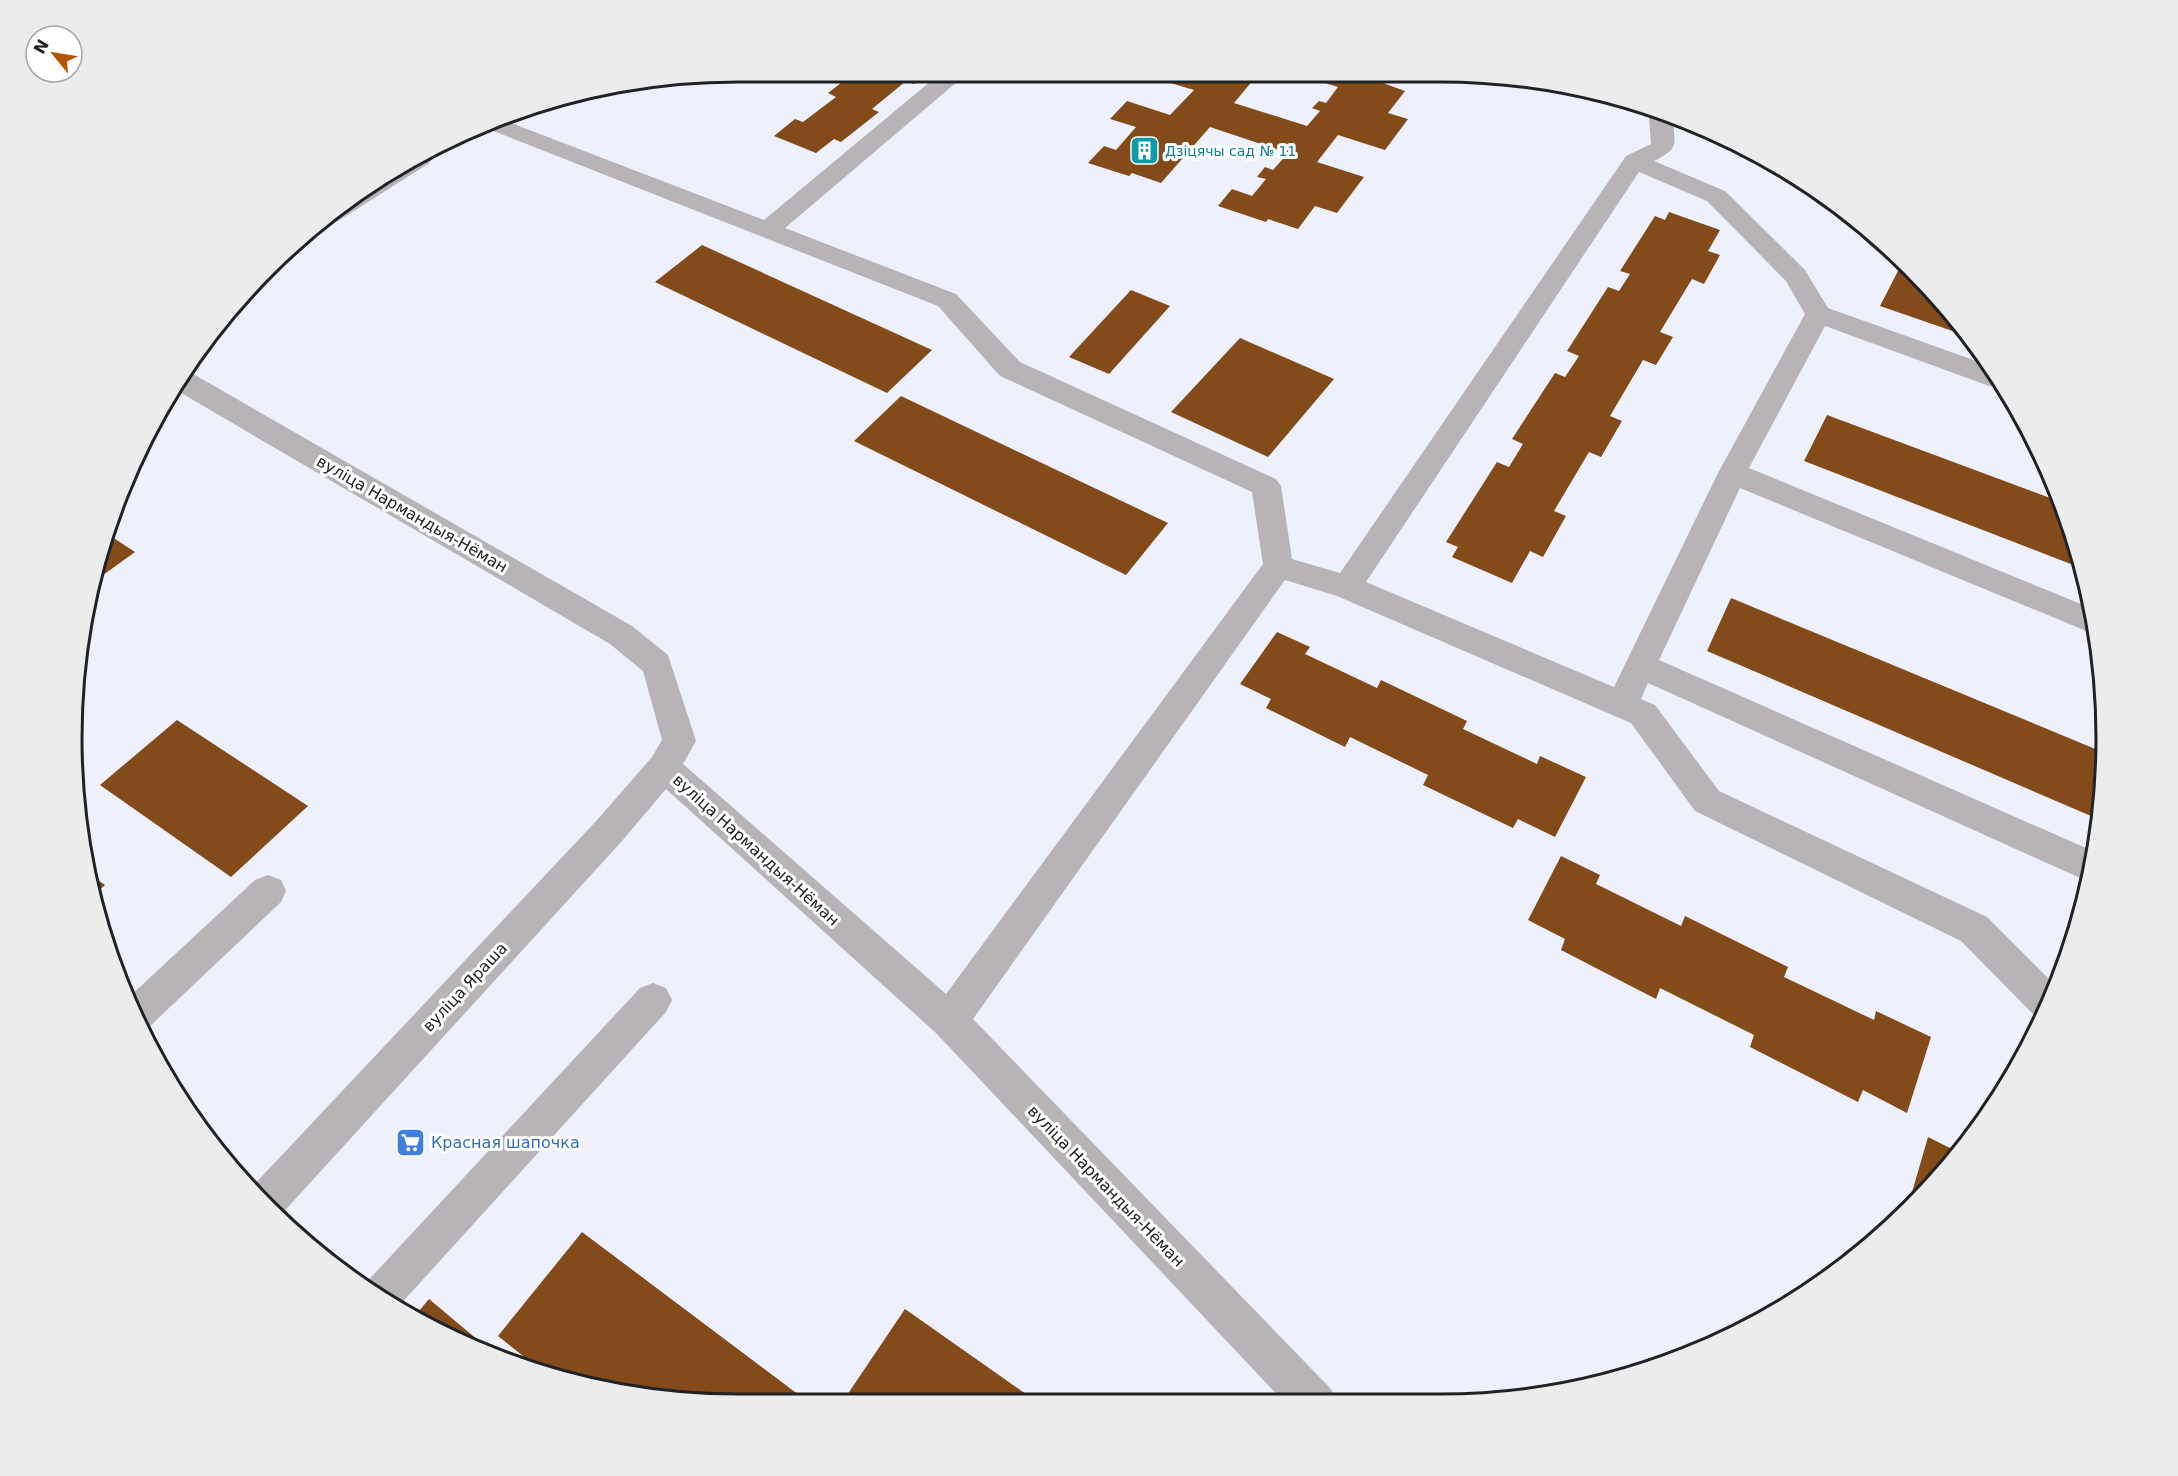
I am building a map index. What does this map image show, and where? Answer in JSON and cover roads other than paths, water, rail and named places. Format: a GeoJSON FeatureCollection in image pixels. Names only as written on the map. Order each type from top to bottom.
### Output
{"type":"FeatureCollection","features":[{"type":"Feature","properties":{"kind":"street"},"geometry":{"type":"LineString","coordinates":[[768,229],[944,82]]}},
{"type":"Feature","properties":{"kind":"street"},"geometry":{"type":"LineString","coordinates":[[1347,587],[1634,161],[1663,147],[1661,121]]}},
{"type":"Feature","properties":{"kind":"street"},"geometry":{"type":"LineString","coordinates":[[501,127],[947,300],[1010,369],[1266,486],[1278,566],[949,1022]]}},
{"type":"Feature","properties":{"kind":"street"},"geometry":{"type":"LineString","coordinates":[[1634,161],[1716,196],[1796,276],[1818,314],[1985,374]]}},
{"type":"Feature","properties":{"kind":"street"},"geometry":{"type":"LineString","coordinates":[[1622,705],[1732,473],[1818,314]]}},
{"type":"Feature","properties":{"kind":"street","name":"вуліца Нармандыя-Нёман"},"geometry":{"type":"LineString","coordinates":[[187,383],[621,635],[657,664],[678,741],[664,767],[949,1022],[1306,1394]]}},
{"type":"Feature","properties":{"kind":"street"},"geometry":{"type":"LineString","coordinates":[[1732,473],[2084,619]]}},
{"type":"Feature","properties":{"kind":"street"},"geometry":{"type":"LineString","coordinates":[[1278,566],[1347,587],[1643,714],[1707,801],[1974,929],[2042,998]]}},
{"type":"Feature","properties":{"kind":"street"},"geometry":{"type":"LineString","coordinates":[[1639,665],[2083,864]]}},
{"type":"Feature","properties":{"kind":"street","name":"вуліца Яраша"},"geometry":{"type":"LineString","coordinates":[[270,1198],[610,831],[664,767]]}},
{"type":"Feature","properties":{"kind":"street"},"geometry":{"type":"LineString","coordinates":[[142,1010],[268,891]]}},
{"type":"Feature","properties":{"kind":"street"},"geometry":{"type":"LineString","coordinates":[[385,1290],[653,1000]]}},
{"type":"Feature","properties":{"kind":"place","name":"Дзіцячы сад № 11"},"geometry":{"type":"Point","coordinates":[1144,151]}},
{"type":"Feature","properties":{"kind":"place","name":"Красная шапочка"},"geometry":{"type":"Point","coordinates":[410,1142]}}]}
